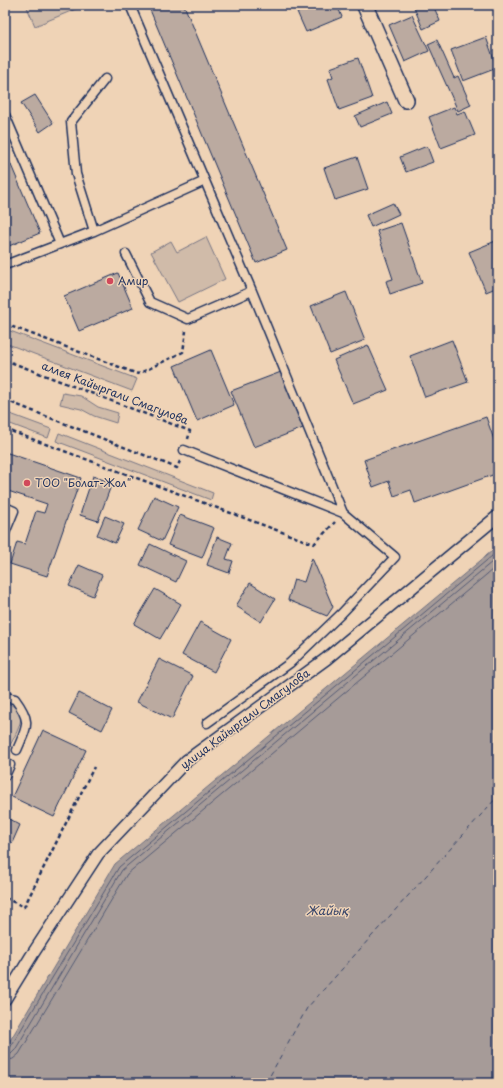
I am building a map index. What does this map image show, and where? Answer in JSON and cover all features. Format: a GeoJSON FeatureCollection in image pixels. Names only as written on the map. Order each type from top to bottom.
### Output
{"type":"FeatureCollection","features":[{"type":"Feature","properties":{"kind":"street"},"geometry":{"type":"LineString","coordinates":[[368,5],[366,6],[406,100]]}},
{"type":"Feature","properties":{"kind":"street","name":"улица Кайыргали Смагулова"},"geometry":{"type":"LineString","coordinates":[[5,999],[98,854],[186,761],[326,659],[498,516]]}},
{"type":"Feature","properties":{"kind":"lane"},"geometry":{"type":"LineString","coordinates":[[130,5],[252,291],[343,513]]}},
{"type":"Feature","properties":{"kind":"lane"},"geometry":{"type":"LineString","coordinates":[[94,231],[76,174],[71,122],[105,79]]}},
{"type":"Feature","properties":{"kind":"lane"},"geometry":{"type":"LineString","coordinates":[[5,115],[60,244]]}},
{"type":"Feature","properties":{"kind":"lane"},"geometry":{"type":"LineString","coordinates":[[5,266],[94,231],[205,181]]}},
{"type":"Feature","properties":{"kind":"lane"},"geometry":{"type":"LineString","coordinates":[[126,254],[150,302],[188,319],[252,291]]}},
{"type":"Feature","properties":{"kind":"lane"},"geometry":{"type":"LineString","coordinates":[[184,450],[343,513],[395,557],[341,614],[290,663],[207,723]]}},
{"type":"Feature","properties":{"kind":"lane"},"geometry":{"type":"LineString","coordinates":[[5,507],[14,511],[5,533]]}},
{"type":"Feature","properties":{"kind":"lane"},"geometry":{"type":"LineString","coordinates":[[5,697],[15,699],[26,716],[27,726],[17,750]]}},
{"type":"Feature","properties":{"kind":"lane"},"geometry":{"type":"LineString","coordinates":[[5,776],[10,765]]}},
{"type":"Feature","properties":{"kind":"path"},"geometry":{"type":"LineString","coordinates":[[5,324],[138,374],[183,352],[188,319]]}},
{"type":"Feature","properties":{"kind":"path","name":"аллея Кайыргали Смагулова"},"geometry":{"type":"LineString","coordinates":[[5,360],[190,431],[177,468],[5,400]]}},
{"type":"Feature","properties":{"kind":"path"},"geometry":{"type":"LineString","coordinates":[[5,429],[314,544],[343,513]]}},
{"type":"Feature","properties":{"kind":"path"},"geometry":{"type":"LineString","coordinates":[[5,898],[24,907],[94,767]]}},
{"type":"Feature","properties":{"kind":"shaded area"},"geometry":{"type":"Polygon","coordinates":[[[26,5],[82,5],[83,6],[35,26],[26,5]]]}},
{"type":"Feature","properties":{"kind":"shaded area"},"geometry":{"type":"Polygon","coordinates":[[[206,237],[225,279],[178,302],[151,252],[171,241],[177,252],[206,237]]]}},
{"type":"Feature","properties":{"kind":"shaded area"},"geometry":{"type":"Polygon","coordinates":[[[5,329],[137,379],[132,391],[5,343],[5,329]]]}},
{"type":"Feature","properties":{"kind":"shaded area"},"geometry":{"type":"Polygon","coordinates":[[[63,393],[81,396],[98,407],[118,413],[116,423],[94,416],[81,409],[60,404],[63,393]]]}},
{"type":"Feature","properties":{"kind":"shaded area"},"geometry":{"type":"Polygon","coordinates":[[[5,412],[51,429],[48,438],[5,422],[5,412]]]}},
{"type":"Feature","properties":{"kind":"shaded area"},"geometry":{"type":"Polygon","coordinates":[[[59,433],[213,493],[211,500],[56,441],[59,433]]]}},
{"type":"Feature","properties":{"kind":"shaded area"},"geometry":{"type":"Polygon","coordinates":[[[5,703],[12,705],[17,710],[21,719],[17,731],[5,754],[5,703]]]}},
{"type":"Feature","properties":{"kind":"water","name":"Жайық"},"geometry":{"type":"Polygon","coordinates":[[[498,546],[498,1083],[5,1083],[5,1049],[115,864],[498,546]]]}},
{"type":"Feature","properties":{"kind":"building"},"geometry":{"type":"Polygon","coordinates":[[[148,5],[184,5],[287,250],[256,263],[148,5]]]}},
{"type":"Feature","properties":{"kind":"building"},"geometry":{"type":"Polygon","coordinates":[[[294,5],[337,5],[342,17],[306,32],[294,5]]]}},
{"type":"Feature","properties":{"kind":"building"},"geometry":{"type":"Polygon","coordinates":[[[413,5],[433,5],[440,21],[423,29],[413,5]]]}},
{"type":"Feature","properties":{"kind":"building"},"geometry":{"type":"Polygon","coordinates":[[[412,15],[429,51],[405,62],[389,25],[412,15]]]}},
{"type":"Feature","properties":{"kind":"building"},"geometry":{"type":"Polygon","coordinates":[[[486,37],[497,68],[463,81],[451,50],[486,37]]]}},
{"type":"Feature","properties":{"kind":"building"},"geometry":{"type":"Polygon","coordinates":[[[437,40],[454,78],[458,76],[471,105],[458,111],[428,44],[437,40]]]}},
{"type":"Feature","properties":{"kind":"building"},"geometry":{"type":"Polygon","coordinates":[[[358,58],[372,98],[339,110],[328,79],[333,77],[330,68],[358,58]]]}},
{"type":"Feature","properties":{"kind":"building"},"geometry":{"type":"Polygon","coordinates":[[[35,95],[53,123],[40,132],[21,103],[35,95]]]}},
{"type":"Feature","properties":{"kind":"building"},"geometry":{"type":"Polygon","coordinates":[[[387,102],[392,114],[360,127],[355,116],[387,102]]]}},
{"type":"Feature","properties":{"kind":"building"},"geometry":{"type":"Polygon","coordinates":[[[454,107],[457,114],[465,111],[475,135],[441,148],[429,117],[454,107]]]}},
{"type":"Feature","properties":{"kind":"building"},"geometry":{"type":"Polygon","coordinates":[[[427,146],[433,162],[406,172],[400,157],[427,146]]]}},
{"type":"Feature","properties":{"kind":"building"},"geometry":{"type":"Polygon","coordinates":[[[5,151],[40,233],[9,246],[5,237],[5,151]]]}},
{"type":"Feature","properties":{"kind":"building"},"geometry":{"type":"Polygon","coordinates":[[[357,157],[368,189],[335,200],[324,168],[357,157]]]}},
{"type":"Feature","properties":{"kind":"building"},"geometry":{"type":"Polygon","coordinates":[[[393,203],[399,214],[371,227],[366,215],[393,203]]]}},
{"type":"Feature","properties":{"kind":"building"},"geometry":{"type":"Polygon","coordinates":[[[401,223],[422,283],[390,294],[386,281],[393,279],[377,231],[401,223]]]}},
{"type":"Feature","properties":{"kind":"building"},"geometry":{"type":"Polygon","coordinates":[[[498,240],[498,287],[486,292],[469,252],[498,240]]]}},
{"type":"Feature","properties":{"kind":"building"},"geometry":{"type":"Polygon","coordinates":[[[118,273],[133,308],[79,331],[64,296],[118,273]]]}},
{"type":"Feature","properties":{"kind":"building"},"geometry":{"type":"Polygon","coordinates":[[[346,292],[365,340],[330,354],[311,306],[346,292]]]}},
{"type":"Feature","properties":{"kind":"building"},"geometry":{"type":"Polygon","coordinates":[[[452,340],[468,382],[425,397],[410,356],[452,340]]]}},
{"type":"Feature","properties":{"kind":"building"},"geometry":{"type":"Polygon","coordinates":[[[368,345],[388,390],[353,404],[334,360],[368,345]]]}},
{"type":"Feature","properties":{"kind":"building"},"geometry":{"type":"Polygon","coordinates":[[[211,350],[234,405],[197,421],[174,366],[211,350]]]}},
{"type":"Feature","properties":{"kind":"building"},"geometry":{"type":"Polygon","coordinates":[[[281,372],[303,428],[254,447],[231,391],[281,372]]]}},
{"type":"Feature","properties":{"kind":"building"},"geometry":{"type":"Polygon","coordinates":[[[486,417],[498,451],[498,473],[415,503],[411,490],[394,496],[389,481],[373,487],[364,460],[486,417]]]}},
{"type":"Feature","properties":{"kind":"building"},"geometry":{"type":"Polygon","coordinates":[[[5,452],[81,478],[47,576],[10,564],[17,542],[25,544],[36,511],[44,513],[47,504],[5,490],[5,452]]]}},
{"type":"Feature","properties":{"kind":"building"},"geometry":{"type":"Polygon","coordinates":[[[93,476],[112,483],[98,521],[80,515],[93,476]]]}},
{"type":"Feature","properties":{"kind":"building"},"geometry":{"type":"Polygon","coordinates":[[[154,496],[178,507],[162,541],[138,530],[154,496]]]}},
{"type":"Feature","properties":{"kind":"building"},"geometry":{"type":"Polygon","coordinates":[[[180,515],[214,528],[202,558],[168,545],[180,515]]]}},
{"type":"Feature","properties":{"kind":"building"},"geometry":{"type":"Polygon","coordinates":[[[105,516],[124,524],[115,543],[97,535],[105,516]]]}},
{"type":"Feature","properties":{"kind":"building"},"geometry":{"type":"Polygon","coordinates":[[[217,537],[232,543],[226,559],[233,561],[229,573],[207,565],[217,537]]]}},
{"type":"Feature","properties":{"kind":"building"},"geometry":{"type":"Polygon","coordinates":[[[150,544],[186,561],[176,582],[140,565],[150,544]]]}},
{"type":"Feature","properties":{"kind":"building"},"geometry":{"type":"Polygon","coordinates":[[[312,558],[333,607],[327,616],[288,600],[294,579],[304,582],[312,558]]]}},
{"type":"Feature","properties":{"kind":"building"},"geometry":{"type":"Polygon","coordinates":[[[79,565],[102,575],[93,596],[69,586],[79,565]]]}},
{"type":"Feature","properties":{"kind":"building"},"geometry":{"type":"Polygon","coordinates":[[[250,583],[275,599],[261,622],[236,606],[250,583]]]}},
{"type":"Feature","properties":{"kind":"building"},"geometry":{"type":"Polygon","coordinates":[[[155,589],[181,604],[160,639],[134,624],[155,589]]]}},
{"type":"Feature","properties":{"kind":"building"},"geometry":{"type":"Polygon","coordinates":[[[200,622],[231,639],[214,672],[182,655],[200,622]]]}},
{"type":"Feature","properties":{"kind":"building"},"geometry":{"type":"Polygon","coordinates":[[[159,659],[193,676],[172,719],[137,702],[159,659]]]}},
{"type":"Feature","properties":{"kind":"building"},"geometry":{"type":"Polygon","coordinates":[[[79,693],[112,710],[102,730],[69,713],[79,693]]]}},
{"type":"Feature","properties":{"kind":"building"},"geometry":{"type":"Polygon","coordinates":[[[43,730],[86,750],[54,817],[12,797],[43,730]]]}},
{"type":"Feature","properties":{"kind":"building"},"geometry":{"type":"Polygon","coordinates":[[[5,817],[20,825],[12,843],[5,839],[5,817]]]}},
{"type":"Feature","properties":{"kind":"ferry route"},"geometry":{"type":"LineString","coordinates":[[266,1083],[307,1008],[498,796]]}},
{"type":"Feature","properties":{"kind":"place","name":"Амир"},"geometry":{"type":"Point","coordinates":[110,281]}},
{"type":"Feature","properties":{"kind":"place","name":"ТОО \"Болат-Жол\""},"geometry":{"type":"Point","coordinates":[27,483]}}]}
